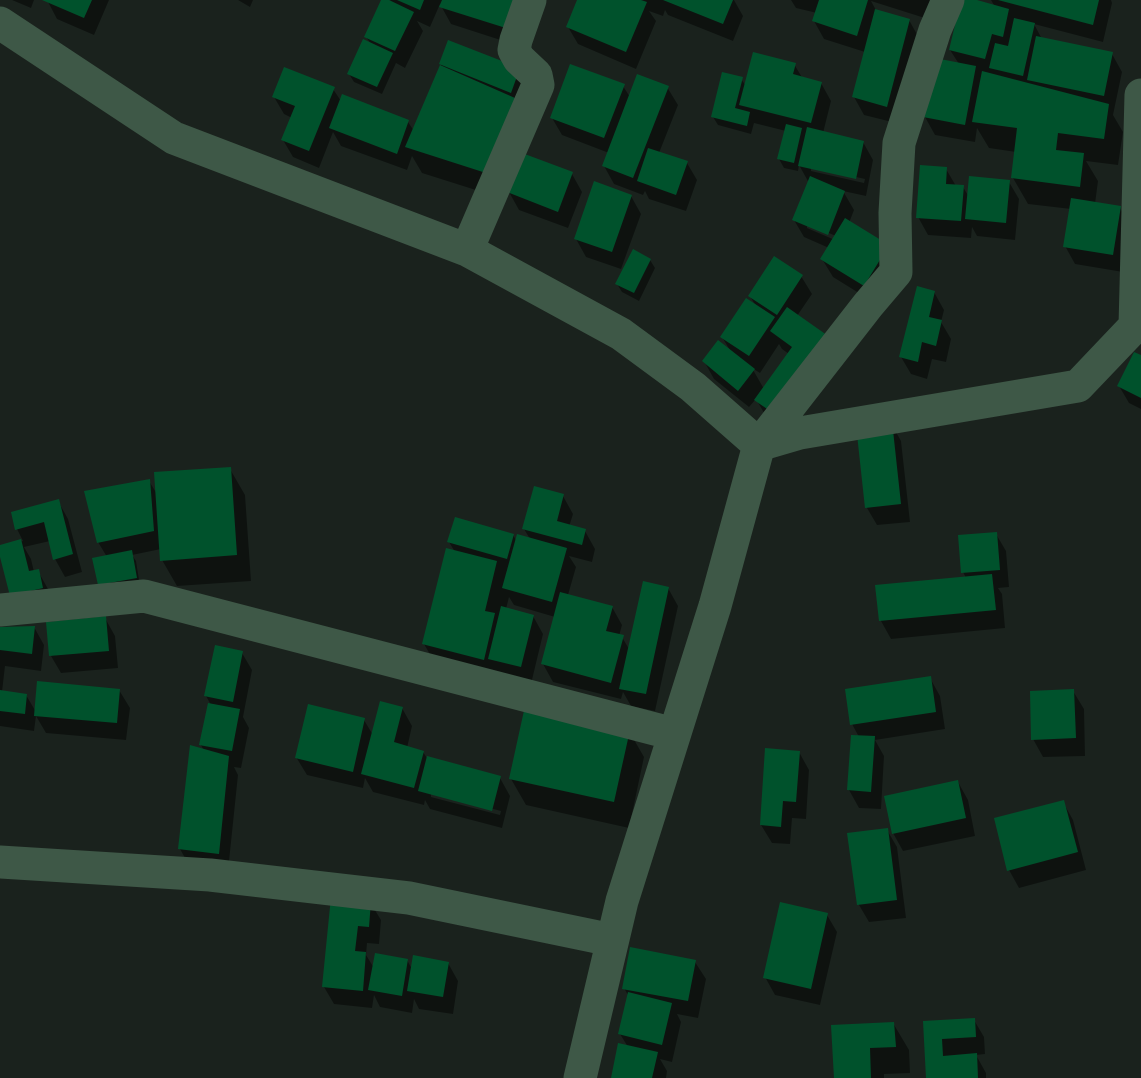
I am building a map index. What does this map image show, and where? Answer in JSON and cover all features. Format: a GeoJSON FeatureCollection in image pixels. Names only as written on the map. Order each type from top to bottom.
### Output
{"type":"FeatureCollection","features":[{"type":"Feature","properties":{"kind":"street"},"geometry":{"type":"LineString","coordinates":[[467,250],[538,85],[536,75],[519,59],[514,50],[530,0]]}},
{"type":"Feature","properties":{"kind":"street"},"geometry":{"type":"LineString","coordinates":[[580,1078],[622,901],[715,606],[759,445],[896,272],[895,213],[899,143],[935,30],[948,0]]}},
{"type":"Feature","properties":{"kind":"street"},"geometry":{"type":"LineString","coordinates":[[0,23],[174,138],[467,250],[621,334],[693,387],[759,445]]}},
{"type":"Feature","properties":{"kind":"street"},"geometry":{"type":"LineString","coordinates":[[759,445],[800,432],[1078,386],[1138,326],[1141,95]]}},
{"type":"Feature","properties":{"kind":"street"},"geometry":{"type":"LineString","coordinates":[[0,610],[144,596],[674,734]]}},
{"type":"Feature","properties":{"kind":"street"},"geometry":{"type":"LineString","coordinates":[[0,862],[210,875],[409,898],[612,940]]}},
{"type":"Feature","properties":{"kind":"building"},"geometry":{"type":"Polygon","coordinates":[[[42,0],[92,0],[84,18],[42,0]]]}},
{"type":"Feature","properties":{"kind":"building"},"geometry":{"type":"Polygon","coordinates":[[[381,0],[389,0],[414,12],[395,51],[364,37],[381,0]]]}},
{"type":"Feature","properties":{"kind":"building"},"geometry":{"type":"Polygon","coordinates":[[[397,0],[424,0],[420,10],[397,0]]]}},
{"type":"Feature","properties":{"kind":"building"},"geometry":{"type":"Polygon","coordinates":[[[442,0],[519,0],[509,29],[439,7],[442,0]]]}},
{"type":"Feature","properties":{"kind":"building"},"geometry":{"type":"Polygon","coordinates":[[[577,0],[647,2],[626,52],[566,27],[577,0]]]}},
{"type":"Feature","properties":{"kind":"building"},"geometry":{"type":"Polygon","coordinates":[[[663,0],[733,0],[723,24],[663,0]]]}},
{"type":"Feature","properties":{"kind":"building"},"geometry":{"type":"Polygon","coordinates":[[[819,0],[868,0],[857,36],[812,21],[819,0]]]}},
{"type":"Feature","properties":{"kind":"building"},"geometry":{"type":"Polygon","coordinates":[[[961,0],[977,0],[1009,9],[1003,37],[992,34],[985,59],[949,50],[961,0]]]}},
{"type":"Feature","properties":{"kind":"building"},"geometry":{"type":"Polygon","coordinates":[[[998,0],[1099,0],[1093,25],[998,0]]]}},
{"type":"Feature","properties":{"kind":"building"},"geometry":{"type":"Polygon","coordinates":[[[875,9],[910,19],[887,107],[852,97],[875,9]]]}},
{"type":"Feature","properties":{"kind":"building"},"geometry":{"type":"Polygon","coordinates":[[[1014,18],[1035,23],[1023,76],[989,68],[995,43],[1008,46],[1014,18]]]}},
{"type":"Feature","properties":{"kind":"building"},"geometry":{"type":"Polygon","coordinates":[[[1036,36],[1113,52],[1104,96],[1027,80],[1036,36]]]}},
{"type":"Feature","properties":{"kind":"building"},"geometry":{"type":"Polygon","coordinates":[[[363,39],[393,53],[377,87],[347,74],[363,39]]]}},
{"type":"Feature","properties":{"kind":"building"},"geometry":{"type":"Polygon","coordinates":[[[448,40],[520,68],[511,93],[439,64],[448,40]]]}},
{"type":"Feature","properties":{"kind":"building"},"geometry":{"type":"Polygon","coordinates":[[[753,52],[796,63],[793,74],[822,82],[811,123],[739,105],[753,52]]]}},
{"type":"Feature","properties":{"kind":"building"},"geometry":{"type":"Polygon","coordinates":[[[935,58],[976,66],[965,125],[923,117],[935,58]]]}},
{"type":"Feature","properties":{"kind":"building"},"geometry":{"type":"Polygon","coordinates":[[[570,64],[625,84],[604,138],[550,118],[570,64]]]}},
{"type":"Feature","properties":{"kind":"building"},"geometry":{"type":"Polygon","coordinates":[[[440,65],[515,98],[486,173],[405,147],[440,65]]]}},
{"type":"Feature","properties":{"kind":"building"},"geometry":{"type":"Polygon","coordinates":[[[284,67],[335,87],[309,151],[281,140],[295,106],[272,97],[284,67]]]}},
{"type":"Feature","properties":{"kind":"building"},"geometry":{"type":"Polygon","coordinates":[[[982,71],[1109,104],[1104,139],[1058,133],[1056,150],[1084,153],[1080,187],[1011,178],[1017,128],[972,122],[982,71]]]}},
{"type":"Feature","properties":{"kind":"building"},"geometry":{"type":"Polygon","coordinates":[[[722,72],[743,77],[735,108],[750,112],[747,126],[711,117],[722,72]]]}},
{"type":"Feature","properties":{"kind":"building"},"geometry":{"type":"Polygon","coordinates":[[[637,74],[669,86],[633,178],[602,166],[637,74]]]}},
{"type":"Feature","properties":{"kind":"building"},"geometry":{"type":"Polygon","coordinates":[[[342,94],[409,120],[397,154],[329,128],[342,94]]]}},
{"type":"Feature","properties":{"kind":"building"},"geometry":{"type":"Polygon","coordinates":[[[786,124],[802,128],[794,163],[777,159],[786,124]]]}},
{"type":"Feature","properties":{"kind":"building"},"geometry":{"type":"Polygon","coordinates":[[[807,127],[864,141],[856,179],[798,166],[807,127]]]}},
{"type":"Feature","properties":{"kind":"building"},"geometry":{"type":"Polygon","coordinates":[[[648,148],[688,161],[676,195],[637,181],[648,148]]]}},
{"type":"Feature","properties":{"kind":"building"},"geometry":{"type":"Polygon","coordinates":[[[522,153],[573,172],[558,212],[507,192],[522,153]]]}},
{"type":"Feature","properties":{"kind":"building"},"geometry":{"type":"Polygon","coordinates":[[[920,165],[947,167],[946,184],[964,185],[961,221],[916,218],[920,165]]]}},
{"type":"Feature","properties":{"kind":"building"},"geometry":{"type":"Polygon","coordinates":[[[810,176],[845,191],[828,235],[792,220],[810,176]]]}},
{"type":"Feature","properties":{"kind":"building"},"geometry":{"type":"Polygon","coordinates":[[[969,176],[1010,180],[1006,223],[965,219],[969,176]]]}},
{"type":"Feature","properties":{"kind":"building"},"geometry":{"type":"Polygon","coordinates":[[[594,181],[632,195],[612,252],[574,239],[594,181]]]}},
{"type":"Feature","properties":{"kind":"building"},"geometry":{"type":"Polygon","coordinates":[[[1071,198],[1121,206],[1113,255],[1063,247],[1071,198]]]}},
{"type":"Feature","properties":{"kind":"building"},"geometry":{"type":"Polygon","coordinates":[[[845,218],[889,245],[864,286],[820,259],[845,218]]]}},
{"type":"Feature","properties":{"kind":"building"},"geometry":{"type":"Polygon","coordinates":[[[633,249],[651,259],[634,293],[615,284],[633,249]]]}},
{"type":"Feature","properties":{"kind":"building"},"geometry":{"type":"Polygon","coordinates":[[[774,256],[803,275],[777,315],[748,296],[774,256]]]}},
{"type":"Feature","properties":{"kind":"building"},"geometry":{"type":"Polygon","coordinates":[[[917,286],[935,291],[929,317],[942,320],[936,346],[922,342],[918,362],[899,357],[917,286]]]}},
{"type":"Feature","properties":{"kind":"building"},"geometry":{"type":"Polygon","coordinates":[[[746,298],[775,317],[749,356],[720,337],[746,298]]]}},
{"type":"Feature","properties":{"kind":"building"},"geometry":{"type":"Polygon","coordinates":[[[787,307],[831,338],[776,415],[754,400],[792,347],[770,331],[787,307]]]}},
{"type":"Feature","properties":{"kind":"building"},"geometry":{"type":"Polygon","coordinates":[[[718,340],[755,369],[738,391],[702,361],[718,340]]]}},
{"type":"Feature","properties":{"kind":"building"},"geometry":{"type":"Polygon","coordinates":[[[1134,352],[1141,355],[1141,398],[1117,386],[1134,352]]]}},
{"type":"Feature","properties":{"kind":"building"},"geometry":{"type":"Polygon","coordinates":[[[892,421],[901,504],[865,508],[856,425],[892,421]]]}},
{"type":"Feature","properties":{"kind":"building"},"geometry":{"type":"Polygon","coordinates":[[[231,467],[237,555],[160,561],[154,472],[231,467]]]}},
{"type":"Feature","properties":{"kind":"building"},"geometry":{"type":"Polygon","coordinates":[[[150,479],[154,531],[97,543],[84,491],[150,479]]]}},
{"type":"Feature","properties":{"kind":"building"},"geometry":{"type":"Polygon","coordinates":[[[534,486],[564,494],[557,521],[586,529],[582,545],[522,529],[534,486]]]}},
{"type":"Feature","properties":{"kind":"building"},"geometry":{"type":"Polygon","coordinates":[[[59,499],[73,554],[53,560],[44,522],[15,530],[11,512],[59,499]]]}},
{"type":"Feature","properties":{"kind":"building"},"geometry":{"type":"Polygon","coordinates":[[[455,517],[514,534],[507,559],[447,542],[455,517]]]}},
{"type":"Feature","properties":{"kind":"building"},"geometry":{"type":"Polygon","coordinates":[[[997,532],[1000,570],[961,573],[958,535],[997,532]]]}},
{"type":"Feature","properties":{"kind":"building"},"geometry":{"type":"Polygon","coordinates":[[[517,534],[567,548],[552,602],[502,588],[517,534]]]}},
{"type":"Feature","properties":{"kind":"building"},"geometry":{"type":"Polygon","coordinates":[[[21,539],[29,571],[39,569],[43,588],[10,596],[0,557],[0,545],[21,539]]]}},
{"type":"Feature","properties":{"kind":"building"},"geometry":{"type":"Polygon","coordinates":[[[446,548],[497,561],[485,611],[495,613],[484,660],[422,644],[446,548]]]}},
{"type":"Feature","properties":{"kind":"building"},"geometry":{"type":"Polygon","coordinates":[[[132,550],[137,578],[98,585],[92,558],[132,550]]]}},
{"type":"Feature","properties":{"kind":"building"},"geometry":{"type":"Polygon","coordinates":[[[992,574],[996,610],[879,621],[875,585],[992,574]]]}},
{"type":"Feature","properties":{"kind":"building"},"geometry":{"type":"Polygon","coordinates":[[[643,581],[669,587],[646,694],[619,689],[643,581]]]}},
{"type":"Feature","properties":{"kind":"building"},"geometry":{"type":"Polygon","coordinates":[[[560,592],[613,606],[606,631],[624,635],[611,683],[541,664],[560,592]]]}},
{"type":"Feature","properties":{"kind":"building"},"geometry":{"type":"Polygon","coordinates":[[[501,606],[534,615],[521,667],[488,659],[501,606]]]}},
{"type":"Feature","properties":{"kind":"building"},"geometry":{"type":"Polygon","coordinates":[[[106,616],[109,651],[49,656],[46,622],[106,616]]]}},
{"type":"Feature","properties":{"kind":"building"},"geometry":{"type":"Polygon","coordinates":[[[35,626],[32,654],[0,650],[0,627],[35,626]]]}},
{"type":"Feature","properties":{"kind":"building"},"geometry":{"type":"Polygon","coordinates":[[[215,645],[243,651],[233,702],[204,696],[215,645]]]}},
{"type":"Feature","properties":{"kind":"building"},"geometry":{"type":"Polygon","coordinates":[[[931,676],[936,712],[850,725],[845,689],[931,676]]]}},
{"type":"Feature","properties":{"kind":"building"},"geometry":{"type":"Polygon","coordinates":[[[37,681],[120,689],[117,723],[34,716],[37,681]]]}},
{"type":"Feature","properties":{"kind":"building"},"geometry":{"type":"Polygon","coordinates":[[[1074,689],[1076,738],[1031,740],[1030,691],[1074,689]]]}},
{"type":"Feature","properties":{"kind":"building"},"geometry":{"type":"Polygon","coordinates":[[[0,690],[27,694],[25,714],[0,711],[0,690]]]}},
{"type":"Feature","properties":{"kind":"building"},"geometry":{"type":"Polygon","coordinates":[[[380,701],[403,707],[394,742],[424,751],[414,788],[361,774],[380,701]]]}},
{"type":"Feature","properties":{"kind":"building"},"geometry":{"type":"Polygon","coordinates":[[[208,703],[240,709],[232,751],[199,745],[208,703]]]}},
{"type":"Feature","properties":{"kind":"building"},"geometry":{"type":"Polygon","coordinates":[[[308,704],[365,718],[353,772],[295,758],[308,704]]]}},
{"type":"Feature","properties":{"kind":"building"},"geometry":{"type":"Polygon","coordinates":[[[525,706],[630,730],[614,802],[509,779],[525,706]]]}},
{"type":"Feature","properties":{"kind":"building"},"geometry":{"type":"Polygon","coordinates":[[[851,735],[875,736],[871,792],[847,790],[851,735]]]}},
{"type":"Feature","properties":{"kind":"building"},"geometry":{"type":"Polygon","coordinates":[[[190,745],[229,756],[219,854],[178,849],[190,745]]]}},
{"type":"Feature","properties":{"kind":"building"},"geometry":{"type":"Polygon","coordinates":[[[765,748],[800,751],[796,802],[783,801],[781,827],[760,825],[765,748]]]}},
{"type":"Feature","properties":{"kind":"building"},"geometry":{"type":"Polygon","coordinates":[[[427,756],[501,776],[492,811],[418,791],[427,756]]]}},
{"type":"Feature","properties":{"kind":"building"},"geometry":{"type":"Polygon","coordinates":[[[958,780],[966,818],[892,834],[884,796],[958,780]]]}},
{"type":"Feature","properties":{"kind":"building"},"geometry":{"type":"Polygon","coordinates":[[[1064,800],[1078,852],[1007,871],[994,818],[1064,800]]]}},
{"type":"Feature","properties":{"kind":"building"},"geometry":{"type":"Polygon","coordinates":[[[888,828],[897,900],[857,905],[847,833],[888,828]]]}},
{"type":"Feature","properties":{"kind":"building"},"geometry":{"type":"Polygon","coordinates":[[[331,897],[371,901],[369,927],[358,926],[355,951],[366,952],[363,991],[322,987],[331,897]]]}},
{"type":"Feature","properties":{"kind":"building"},"geometry":{"type":"Polygon","coordinates":[[[780,902],[828,913],[811,989],[763,978],[780,902]]]}},
{"type":"Feature","properties":{"kind":"building"},"geometry":{"type":"Polygon","coordinates":[[[630,947],[696,960],[688,1001],[622,989],[630,947]]]}},
{"type":"Feature","properties":{"kind":"building"},"geometry":{"type":"Polygon","coordinates":[[[375,953],[408,959],[402,996],[368,990],[375,953]]]}},
{"type":"Feature","properties":{"kind":"building"},"geometry":{"type":"Polygon","coordinates":[[[413,955],[449,962],[443,997],[407,991],[413,955]]]}},
{"type":"Feature","properties":{"kind":"building"},"geometry":{"type":"Polygon","coordinates":[[[628,992],[672,1003],[662,1045],[618,1034],[628,992]]]}},
{"type":"Feature","properties":{"kind":"building"},"geometry":{"type":"Polygon","coordinates":[[[975,1018],[976,1037],[942,1039],[943,1056],[977,1053],[978,1078],[926,1078],[923,1021],[975,1018]]]}},
{"type":"Feature","properties":{"kind":"building"},"geometry":{"type":"Polygon","coordinates":[[[894,1022],[896,1047],[870,1048],[871,1078],[834,1078],[831,1025],[894,1022]]]}},
{"type":"Feature","properties":{"kind":"building"},"geometry":{"type":"Polygon","coordinates":[[[618,1043],[658,1052],[652,1078],[611,1078],[618,1043]]]}}]}
